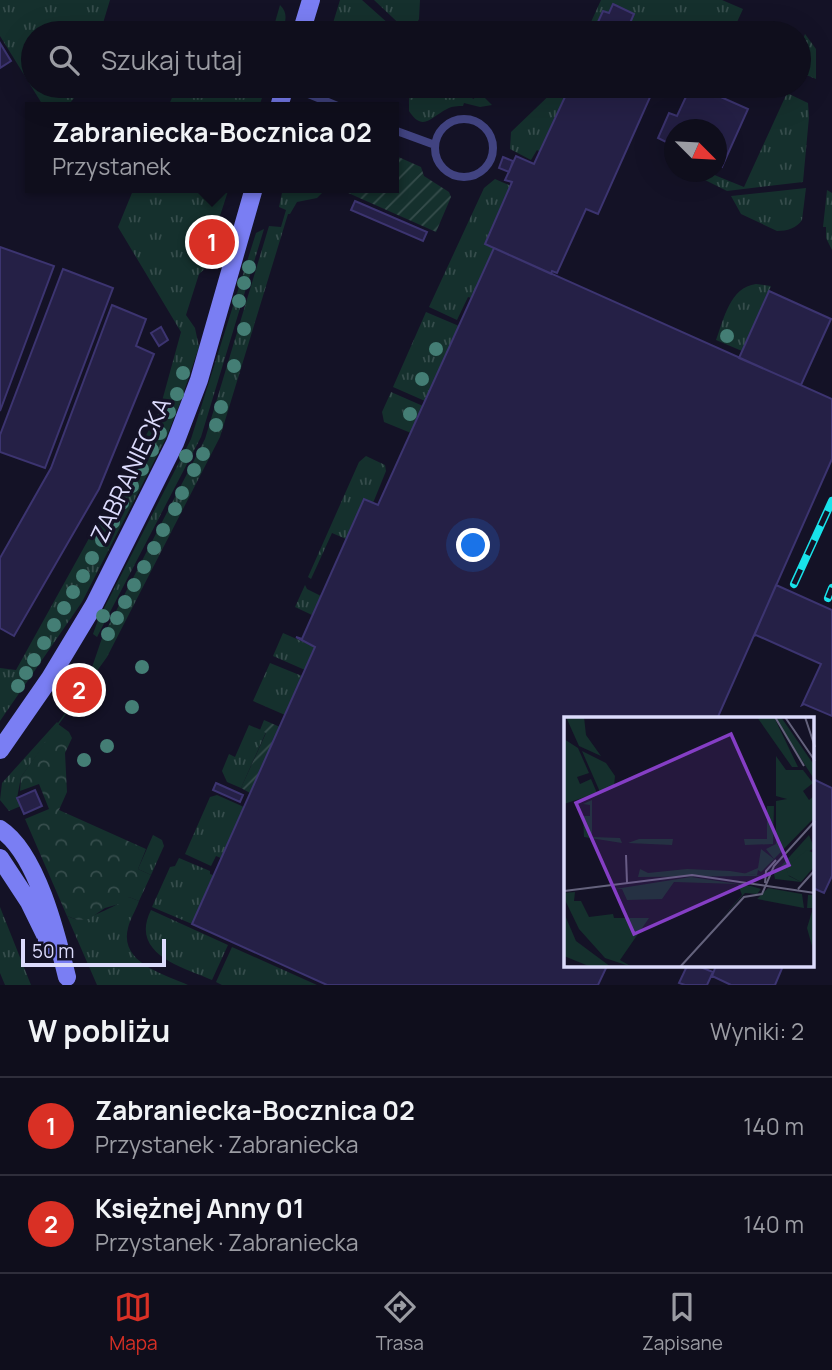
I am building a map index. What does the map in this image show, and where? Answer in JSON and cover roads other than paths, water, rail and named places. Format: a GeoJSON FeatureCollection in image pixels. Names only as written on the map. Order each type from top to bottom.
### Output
{"type":"FeatureCollection","features":[{"type":"Feature","properties":{"kind":"main road"},"geometry":{"type":"LineString","coordinates":[[305,21],[311,0]]}},
{"type":"Feature","properties":{"kind":"main road","name":"ZABRANIECKA"},"geometry":{"type":"LineString","coordinates":[[0,750],[50,678],[94,605],[175,443],[199,380],[253,193]]}},
{"type":"Feature","properties":{"kind":"main road"},"geometry":{"type":"LineString","coordinates":[[0,829],[19,848],[31,871],[52,918],[68,981]]}},
{"type":"Feature","properties":{"kind":"main road"},"geometry":{"type":"LineString","coordinates":[[0,858],[29,902],[68,981]]}},
{"type":"Feature","properties":{"kind":"lane"},"geometry":{"type":"LineString","coordinates":[[464,119],[483,125],[489,133],[493,151],[491,160],[479,173],[461,177],[445,170],[439,163],[435,145],[445,126],[464,119]]}},
{"type":"Feature","properties":{"kind":"lane"},"geometry":{"type":"LineString","coordinates":[[399,132],[435,145]]}},
{"type":"Feature","properties":{"kind":"railway"},"geometry":{"type":"LineString","coordinates":[[794,584],[832,501]]}},
{"type":"Feature","properties":{"kind":"railway"},"geometry":{"type":"LineString","coordinates":[[828,598],[832,588]]}},
{"type":"Feature","properties":{"kind":"place","name":"Zabraniecka-Bocznica 02"},"geometry":{"type":"Point","coordinates":[212,242]}},
{"type":"Feature","properties":{"kind":"place","name":"Księżnej Anny 01"},"geometry":{"type":"Point","coordinates":[79,690]}}]}
